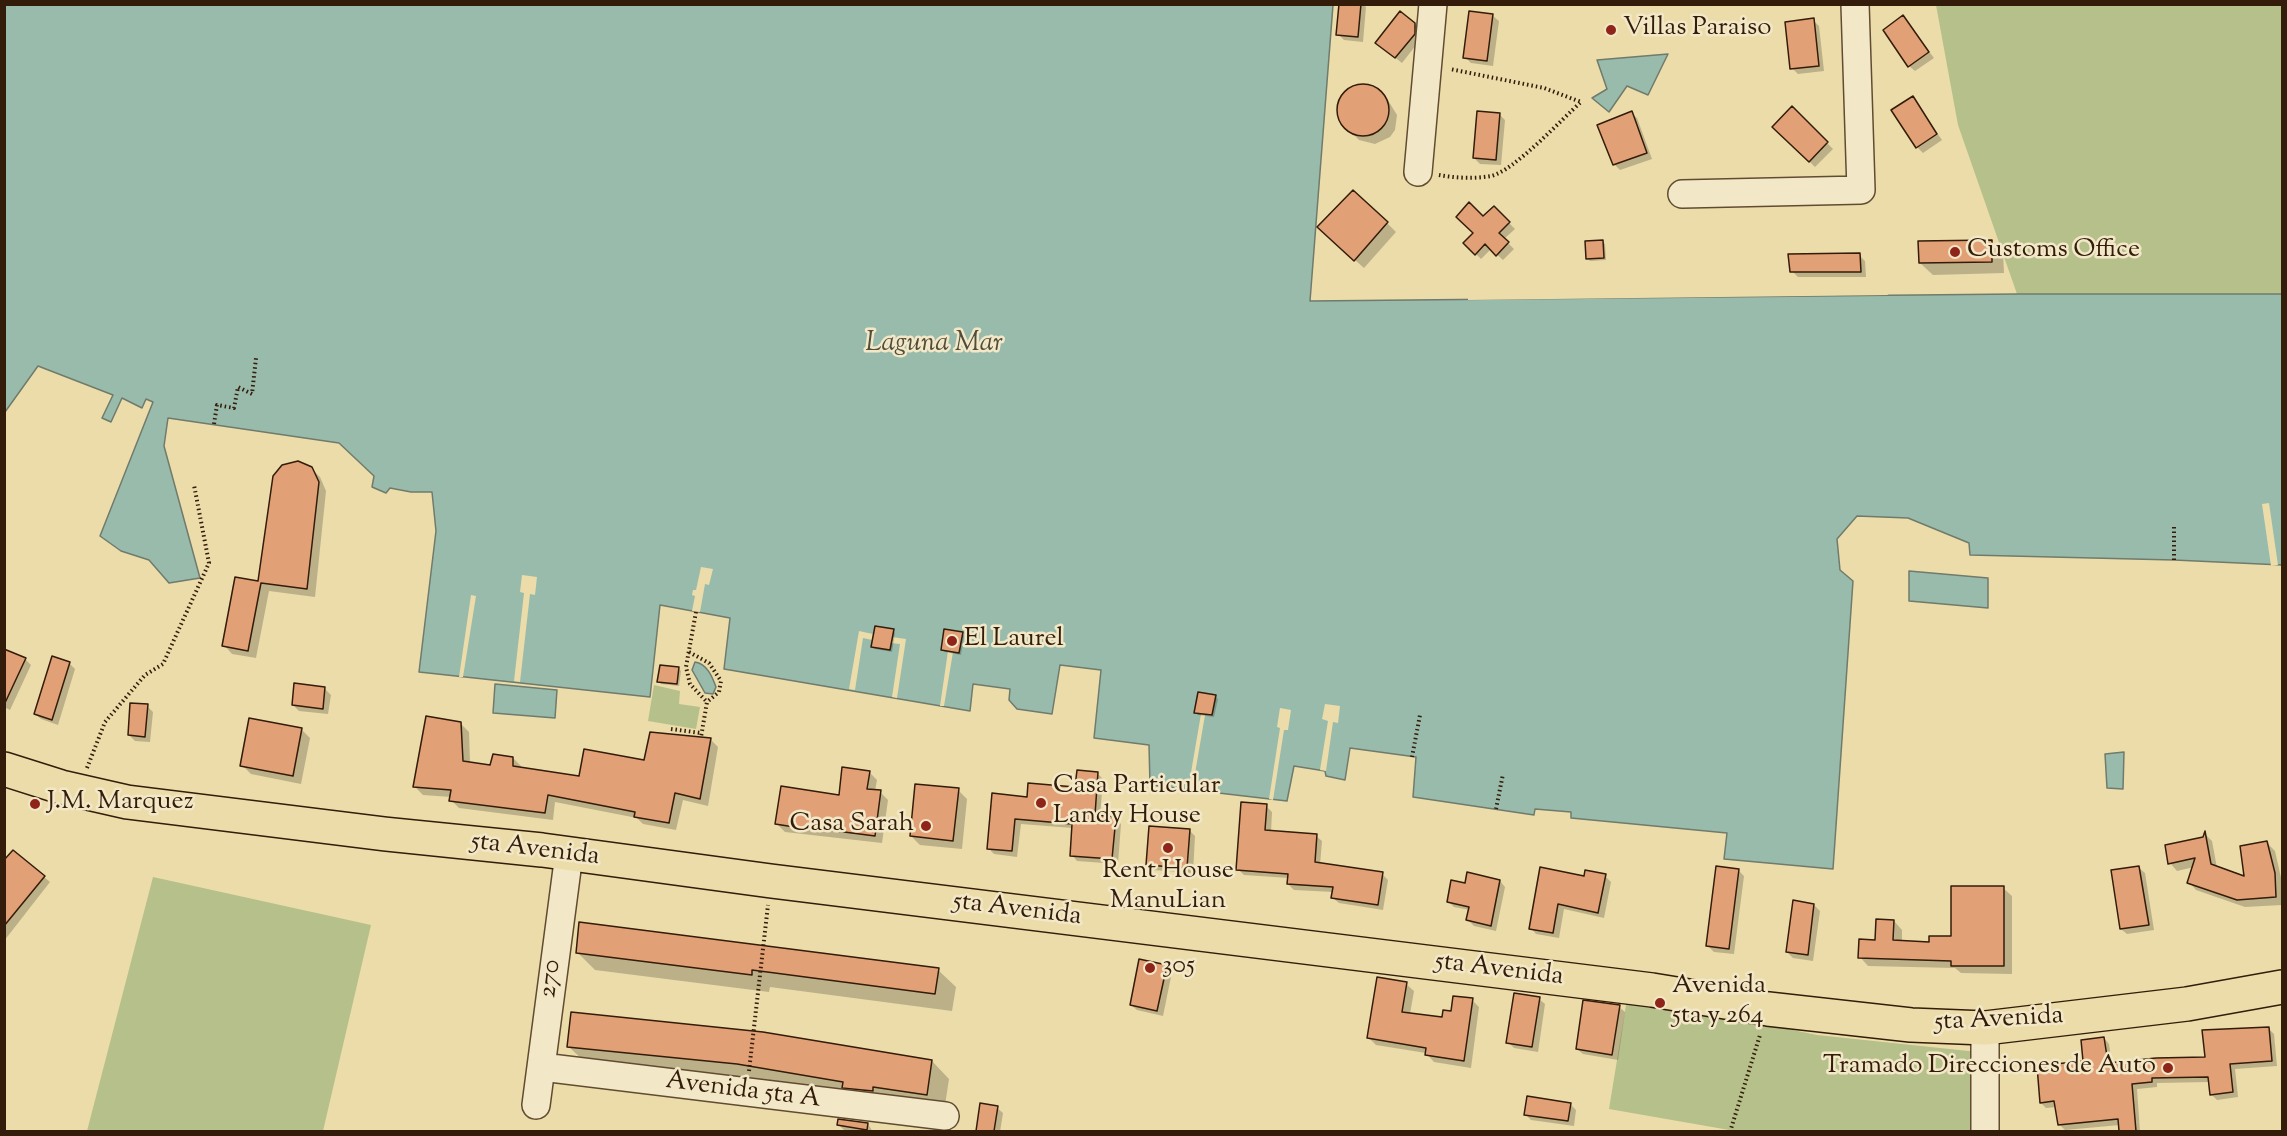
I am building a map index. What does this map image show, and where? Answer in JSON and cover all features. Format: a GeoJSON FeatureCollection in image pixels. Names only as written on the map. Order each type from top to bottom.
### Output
{"type":"FeatureCollection","features":[{"type":"Feature","properties":{"kind":"highway","name":"5ta Avenida"},"geometry":{"type":"LineString","coordinates":[[8,777],[139,804],[569,854],[1652,990],[1768,1009],[1911,1025],[1985,1028],[2187,1004],[2283,987]]}},
{"type":"Feature","properties":{"kind":"street"},"geometry":{"type":"LineString","coordinates":[[1418,172],[1433,4]]}},
{"type":"Feature","properties":{"kind":"street"},"geometry":{"type":"LineString","coordinates":[[1682,194],[1861,190],[1856,4]]}},
{"type":"Feature","properties":{"kind":"street","name":"270"},"geometry":{"type":"LineString","coordinates":[[536,1105],[569,854]]}},
{"type":"Feature","properties":{"kind":"street"},"geometry":{"type":"LineString","coordinates":[[1984,1131],[1985,1028]]}},
{"type":"Feature","properties":{"kind":"street","name":"Avenida 5ta A"},"geometry":{"type":"LineString","coordinates":[[542,1066],[945,1116]]}},
{"type":"Feature","properties":{"kind":"path"},"geometry":{"type":"LineString","coordinates":[[1418,172],[1455,178],[1492,176],[1520,159],[1581,102],[1544,88],[1427,64]]}},
{"type":"Feature","properties":{"kind":"path"},"geometry":{"type":"LineString","coordinates":[[214,424],[217,405],[234,408],[238,387],[252,394],[256,358]]}},
{"type":"Feature","properties":{"kind":"path"},"geometry":{"type":"LineString","coordinates":[[78,791],[105,722],[145,675],[163,664],[209,563],[194,485]]}},
{"type":"Feature","properties":{"kind":"path"},"geometry":{"type":"LineString","coordinates":[[2174,527],[2174,560]]}},
{"type":"Feature","properties":{"kind":"path"},"geometry":{"type":"LineString","coordinates":[[696,612],[686,667],[690,684],[707,702]]}},
{"type":"Feature","properties":{"kind":"path"},"geometry":{"type":"LineString","coordinates":[[670,729],[701,735],[707,702],[719,692],[722,681],[709,663],[689,652]]}},
{"type":"Feature","properties":{"kind":"path"},"geometry":{"type":"LineString","coordinates":[[1412,757],[1420,715]]}},
{"type":"Feature","properties":{"kind":"path"},"geometry":{"type":"LineString","coordinates":[[1496,809],[1503,774]]}},
{"type":"Feature","properties":{"kind":"path"},"geometry":{"type":"LineString","coordinates":[[746,1093],[771,881]]}},
{"type":"Feature","properties":{"kind":"path"},"geometry":{"type":"LineString","coordinates":[[1730,1131],[1768,1009]]}},
{"type":"Feature","properties":{"kind":"green space"},"geometry":{"type":"Polygon","coordinates":[[[1936,5],[2282,5],[2282,294],[2017,294],[1958,125],[1936,5]]]}},
{"type":"Feature","properties":{"kind":"green space"},"geometry":{"type":"Polygon","coordinates":[[[654,685],[680,691],[679,704],[700,707],[696,729],[648,721],[654,685]]]}},
{"type":"Feature","properties":{"kind":"green space"},"geometry":{"type":"Polygon","coordinates":[[[153,877],[371,925],[323,1131],[87,1131],[153,877]]]}},
{"type":"Feature","properties":{"kind":"green space"},"geometry":{"type":"Polygon","coordinates":[[[1627,999],[1660,1003],[1817,1035],[1978,1052],[1977,1131],[1735,1131],[1609,1109],[1627,999]]]}},
{"type":"Feature","properties":{"kind":"water","name":"Laguna Mar"},"geometry":{"type":"Polygon","coordinates":[[[5,5],[1333,5],[1310,301],[2017,294],[2282,294],[2282,565],[1970,555],[1969,543],[1908,518],[1857,516],[1837,539],[1840,570],[1853,581],[1833,869],[1724,859],[1727,833],[1571,818],[1571,812],[1535,809],[1534,815],[1413,797],[1416,757],[1350,748],[1345,780],[1326,776],[1325,771],[1294,766],[1287,801],[1150,785],[1149,745],[1094,738],[1101,670],[1060,665],[1052,714],[1017,709],[1009,700],[1010,689],[973,684],[970,711],[724,669],[730,618],[660,605],[650,697],[419,672],[436,531],[432,492],[411,492],[390,488],[386,493],[372,487],[374,476],[339,443],[168,418],[164,446],[200,578],[169,583],[149,560],[121,551],[100,536],[153,402],[146,399],[142,408],[122,398],[111,422],[102,418],[113,395],[38,366],[5,412],[5,5]]]}},
{"type":"Feature","properties":{"kind":"water"},"geometry":{"type":"Polygon","coordinates":[[[1668,54],[1648,95],[1627,86],[1609,112],[1592,98],[1607,89],[1597,60],[1668,54]]]}},
{"type":"Feature","properties":{"kind":"water"},"geometry":{"type":"Polygon","coordinates":[[[1909,571],[1988,578],[1988,608],[1909,601],[1909,571]]]}},
{"type":"Feature","properties":{"kind":"water"},"geometry":{"type":"Polygon","coordinates":[[[695,662],[703,665],[711,675],[716,687],[713,694],[705,693],[692,670],[695,662]]]}},
{"type":"Feature","properties":{"kind":"water"},"geometry":{"type":"Polygon","coordinates":[[[495,684],[557,690],[555,718],[493,713],[495,684]]]}},
{"type":"Feature","properties":{"kind":"water"},"geometry":{"type":"Polygon","coordinates":[[[2124,752],[2123,789],[2107,788],[2105,754],[2124,752]]]}},
{"type":"Feature","properties":{"kind":"pier"},"geometry":{"type":"Polygon","coordinates":[[[1887,292],[1888,295],[1468,300],[1468,297],[1887,292]]]}},
{"type":"Feature","properties":{"kind":"pier"},"geometry":{"type":"Polygon","coordinates":[[[2269,503],[2278,565],[2271,566],[2262,504],[2269,503]]]}},
{"type":"Feature","properties":{"kind":"pier"},"geometry":{"type":"Polygon","coordinates":[[[701,567],[713,569],[709,585],[705,584],[700,612],[692,611],[695,596],[692,595],[693,590],[696,590],[701,567]]]}},
{"type":"Feature","properties":{"kind":"pier"},"geometry":{"type":"Polygon","coordinates":[[[522,575],[537,577],[535,595],[530,594],[520,682],[514,681],[524,593],[520,592],[522,575]]]}},
{"type":"Feature","properties":{"kind":"pier"},"geometry":{"type":"Polygon","coordinates":[[[471,595],[476,596],[463,677],[459,677],[471,595]]]}},
{"type":"Feature","properties":{"kind":"pier"},"geometry":{"type":"Polygon","coordinates":[[[875,626],[892,637],[906,639],[897,698],[892,697],[900,644],[891,643],[890,650],[871,647],[872,640],[863,638],[855,690],[849,689],[859,631],[873,634],[875,626]]]}},
{"type":"Feature","properties":{"kind":"pier","name":"El Laurel"},"geometry":{"type":"Polygon","coordinates":[[[944,629],[963,632],[959,653],[953,652],[944,706],[940,706],[948,651],[941,650],[944,629]]]}},
{"type":"Feature","properties":{"kind":"pier"},"geometry":{"type":"Polygon","coordinates":[[[1198,692],[1216,695],[1212,716],[1205,715],[1192,791],[1188,790],[1201,714],[1194,712],[1198,692]]]}},
{"type":"Feature","properties":{"kind":"pier"},"geometry":{"type":"Polygon","coordinates":[[[1325,704],[1340,706],[1338,723],[1333,722],[1326,771],[1320,770],[1328,721],[1322,719],[1325,704]]]}},
{"type":"Feature","properties":{"kind":"pier"},"geometry":{"type":"Polygon","coordinates":[[[1280,708],[1291,710],[1288,730],[1284,730],[1273,800],[1269,799],[1280,728],[1277,727],[1280,708]]]}},
{"type":"Feature","properties":{"kind":"building"},"geometry":{"type":"Polygon","coordinates":[[[1339,4],[1361,4],[1358,37],[1336,35],[1339,4]]]}},
{"type":"Feature","properties":{"kind":"building"},"geometry":{"type":"Polygon","coordinates":[[[1400,11],[1415,23],[1415,34],[1395,58],[1375,43],[1400,11]]]}},
{"type":"Feature","properties":{"kind":"building"},"geometry":{"type":"Polygon","coordinates":[[[1469,11],[1493,14],[1487,61],[1463,58],[1469,11]]]}},
{"type":"Feature","properties":{"kind":"building"},"geometry":{"type":"Polygon","coordinates":[[[1903,15],[1929,52],[1908,67],[1883,30],[1903,15]]]}},
{"type":"Feature","properties":{"kind":"building"},"geometry":{"type":"Polygon","coordinates":[[[1814,18],[1819,66],[1790,69],[1785,22],[1814,18]]]}},
{"type":"Feature","properties":{"kind":"building"},"geometry":{"type":"Polygon","coordinates":[[[1363,84],[1373,86],[1381,92],[1387,100],[1389,110],[1387,120],[1381,128],[1373,134],[1363,136],[1353,134],[1345,128],[1339,120],[1337,110],[1339,100],[1345,92],[1353,86],[1363,84]]]}},
{"type":"Feature","properties":{"kind":"building"},"geometry":{"type":"Polygon","coordinates":[[[1913,96],[1937,134],[1916,148],[1891,110],[1913,96]]]}},
{"type":"Feature","properties":{"kind":"building"},"geometry":{"type":"Polygon","coordinates":[[[1792,106],[1828,142],[1809,162],[1772,127],[1792,106]]]}},
{"type":"Feature","properties":{"kind":"building"},"geometry":{"type":"Polygon","coordinates":[[[1477,111],[1500,113],[1496,160],[1473,158],[1477,111]]]}},
{"type":"Feature","properties":{"kind":"building"},"geometry":{"type":"Polygon","coordinates":[[[1632,111],[1647,153],[1613,165],[1597,125],[1632,111]]]}},
{"type":"Feature","properties":{"kind":"building"},"geometry":{"type":"Polygon","coordinates":[[[1353,190],[1388,222],[1354,261],[1317,227],[1353,190]]]}},
{"type":"Feature","properties":{"kind":"building"},"geometry":{"type":"Polygon","coordinates":[[[1469,202],[1483,216],[1494,206],[1510,222],[1499,233],[1509,242],[1496,256],[1485,244],[1475,255],[1463,243],[1473,233],[1456,217],[1469,202]]]}},
{"type":"Feature","properties":{"kind":"building"},"geometry":{"type":"Polygon","coordinates":[[[1603,240],[1604,258],[1586,259],[1585,241],[1603,240]]]}},
{"type":"Feature","properties":{"kind":"building","name":"Customs Office"},"geometry":{"type":"Polygon","coordinates":[[[1992,240],[1992,262],[1919,263],[1918,241],[1992,240]]]}},
{"type":"Feature","properties":{"kind":"building"},"geometry":{"type":"Polygon","coordinates":[[[1860,253],[1861,272],[1790,272],[1788,254],[1860,253]]]}},
{"type":"Feature","properties":{"kind":"building"},"geometry":{"type":"Polygon","coordinates":[[[298,461],[312,467],[319,482],[307,589],[261,583],[248,651],[222,646],[235,577],[258,581],[273,476],[282,465],[298,461]]]}},
{"type":"Feature","properties":{"kind":"building"},"geometry":{"type":"Polygon","coordinates":[[[875,626],[894,629],[890,650],[871,647],[875,626]]]}},
{"type":"Feature","properties":{"kind":"building","name":"El Laurel"},"geometry":{"type":"Polygon","coordinates":[[[944,629],[963,632],[959,653],[941,650],[944,629]]]}},
{"type":"Feature","properties":{"kind":"building"},"geometry":{"type":"Polygon","coordinates":[[[4,649],[26,658],[4,705],[4,649]]]}},
{"type":"Feature","properties":{"kind":"building"},"geometry":{"type":"Polygon","coordinates":[[[52,656],[70,662],[52,720],[34,714],[52,656]]]}},
{"type":"Feature","properties":{"kind":"building"},"geometry":{"type":"Polygon","coordinates":[[[660,665],[679,667],[677,684],[657,682],[660,665]]]}},
{"type":"Feature","properties":{"kind":"building"},"geometry":{"type":"Polygon","coordinates":[[[294,683],[325,687],[323,709],[292,705],[294,683]]]}},
{"type":"Feature","properties":{"kind":"building"},"geometry":{"type":"Polygon","coordinates":[[[1198,692],[1216,695],[1212,715],[1194,713],[1198,692]]]}},
{"type":"Feature","properties":{"kind":"building"},"geometry":{"type":"Polygon","coordinates":[[[130,703],[148,704],[145,737],[128,735],[130,703]]]}},
{"type":"Feature","properties":{"kind":"building"},"geometry":{"type":"Polygon","coordinates":[[[426,716],[461,722],[463,761],[490,765],[493,754],[513,757],[513,766],[579,776],[584,749],[644,760],[650,732],[711,738],[700,799],[675,793],[669,823],[634,817],[635,812],[548,795],[545,813],[449,801],[451,790],[413,787],[426,716]]]}},
{"type":"Feature","properties":{"kind":"building"},"geometry":{"type":"Polygon","coordinates":[[[249,718],[302,728],[293,776],[240,766],[249,718]]]}},
{"type":"Feature","properties":{"kind":"building"},"geometry":{"type":"Polygon","coordinates":[[[842,767],[870,771],[867,789],[881,790],[875,836],[775,824],[781,786],[839,795],[842,767]]]}},
{"type":"Feature","properties":{"kind":"building"},"geometry":{"type":"Polygon","coordinates":[[[1077,770],[1098,772],[1095,815],[1116,817],[1112,859],[1070,856],[1072,824],[1015,819],[1012,851],[987,849],[992,793],[1027,797],[1028,783],[1075,787],[1077,770]]]}},
{"type":"Feature","properties":{"kind":"building"},"geometry":{"type":"Polygon","coordinates":[[[915,784],[959,788],[953,841],[910,836],[915,784]]]}},
{"type":"Feature","properties":{"kind":"building"},"geometry":{"type":"Polygon","coordinates":[[[1241,802],[1267,804],[1265,830],[1317,834],[1315,862],[1383,872],[1378,905],[1331,898],[1333,887],[1287,884],[1288,874],[1236,870],[1241,802]]]}},
{"type":"Feature","properties":{"kind":"building"},"geometry":{"type":"Polygon","coordinates":[[[1149,826],[1190,829],[1187,868],[1146,865],[1149,826]]]}},
{"type":"Feature","properties":{"kind":"building"},"geometry":{"type":"Polygon","coordinates":[[[2205,831],[2211,864],[2244,876],[2240,846],[2267,841],[2275,873],[2276,897],[2237,900],[2187,883],[2195,858],[2168,864],[2165,845],[2203,837],[2205,831]]]}},
{"type":"Feature","properties":{"kind":"building"},"geometry":{"type":"Polygon","coordinates":[[[13,850],[45,876],[4,926],[4,860],[13,850]]]}},
{"type":"Feature","properties":{"kind":"building"},"geometry":{"type":"Polygon","coordinates":[[[1716,866],[1739,869],[1729,949],[1706,946],[1716,866]]]}},
{"type":"Feature","properties":{"kind":"building"},"geometry":{"type":"Polygon","coordinates":[[[2139,866],[2149,925],[2120,929],[2111,870],[2139,866]]]}},
{"type":"Feature","properties":{"kind":"building"},"geometry":{"type":"Polygon","coordinates":[[[1540,867],[1584,876],[1585,870],[1606,874],[1598,913],[1558,904],[1553,933],[1529,929],[1540,867]]]}},
{"type":"Feature","properties":{"kind":"building"},"geometry":{"type":"Polygon","coordinates":[[[1467,872],[1500,880],[1491,926],[1466,920],[1469,907],[1447,902],[1451,880],[1465,883],[1467,872]]]}},
{"type":"Feature","properties":{"kind":"building"},"geometry":{"type":"Polygon","coordinates":[[[1951,886],[2004,886],[2004,966],[1951,966],[1951,961],[1858,958],[1859,939],[1875,940],[1876,919],[1894,920],[1893,940],[1929,942],[1929,936],[1951,936],[1951,886]]]}},
{"type":"Feature","properties":{"kind":"building"},"geometry":{"type":"Polygon","coordinates":[[[1793,900],[1814,904],[1808,955],[1786,952],[1793,900]]]}},
{"type":"Feature","properties":{"kind":"building"},"geometry":{"type":"Polygon","coordinates":[[[579,922],[939,968],[935,994],[752,970],[752,975],[576,953],[579,922]]]}},
{"type":"Feature","properties":{"kind":"building"},"geometry":{"type":"Polygon","coordinates":[[[1139,959],[1167,965],[1157,1011],[1130,1005],[1139,959]]]}},
{"type":"Feature","properties":{"kind":"building"},"geometry":{"type":"Polygon","coordinates":[[[1377,977],[1407,982],[1402,1012],[1442,1017],[1443,1010],[1451,1011],[1453,996],[1473,998],[1464,1061],[1425,1055],[1426,1048],[1367,1038],[1377,977]]]}},
{"type":"Feature","properties":{"kind":"building"},"geometry":{"type":"Polygon","coordinates":[[[1514,993],[1540,997],[1532,1047],[1506,1043],[1514,993]]]}},
{"type":"Feature","properties":{"kind":"building"},"geometry":{"type":"Polygon","coordinates":[[[1583,1000],[1620,1005],[1612,1055],[1576,1049],[1583,1000]]]}},
{"type":"Feature","properties":{"kind":"building"},"geometry":{"type":"Polygon","coordinates":[[[571,1012],[763,1032],[932,1060],[927,1095],[873,1087],[873,1091],[842,1088],[843,1082],[737,1064],[567,1047],[571,1012]]]}},
{"type":"Feature","properties":{"kind":"building"},"geometry":{"type":"Polygon","coordinates":[[[2269,1027],[2272,1061],[2230,1064],[2233,1092],[2210,1095],[2208,1077],[2152,1078],[2152,1082],[2132,1084],[2136,1131],[2119,1131],[2118,1119],[2058,1125],[2054,1101],[2040,1103],[2037,1066],[2083,1061],[2081,1040],[2104,1037],[2108,1063],[2156,1058],[2205,1057],[2202,1030],[2269,1027]]]}},
{"type":"Feature","properties":{"kind":"building"},"geometry":{"type":"Polygon","coordinates":[[[1527,1096],[1571,1103],[1568,1121],[1524,1115],[1527,1096]]]}},
{"type":"Feature","properties":{"kind":"building"},"geometry":{"type":"Polygon","coordinates":[[[980,1103],[998,1106],[994,1131],[976,1131],[980,1103]]]}},
{"type":"Feature","properties":{"kind":"building"},"geometry":{"type":"Polygon","coordinates":[[[838,1119],[868,1123],[867,1130],[837,1125],[838,1119]]]}},
{"type":"Feature","properties":{"kind":"place","name":"Villas Paraiso"},"geometry":{"type":"Point","coordinates":[1611,30]}},
{"type":"Feature","properties":{"kind":"place","name":"Customs Office"},"geometry":{"type":"Point","coordinates":[1955,252]}},
{"type":"Feature","properties":{"kind":"place","name":"El Laurel"},"geometry":{"type":"Point","coordinates":[952,641]}},
{"type":"Feature","properties":{"kind":"place","name":"Casa Particular Landy House"},"geometry":{"type":"Point","coordinates":[1041,803]}},
{"type":"Feature","properties":{"kind":"place","name":"J.M. Marquez"},"geometry":{"type":"Point","coordinates":[35,804]}},
{"type":"Feature","properties":{"kind":"place","name":"Casa Sarah"},"geometry":{"type":"Point","coordinates":[926,826]}},
{"type":"Feature","properties":{"kind":"place","name":"Rent House ManuLian"},"geometry":{"type":"Point","coordinates":[1168,848]}},
{"type":"Feature","properties":{"kind":"place","name":"305"},"geometry":{"type":"Point","coordinates":[1150,968]}},
{"type":"Feature","properties":{"kind":"place","name":"Avenida 5ta y 264"},"geometry":{"type":"Point","coordinates":[1660,1003]}},
{"type":"Feature","properties":{"kind":"place","name":"Tramado Direcciones de Auto"},"geometry":{"type":"Point","coordinates":[2168,1068]}}]}
